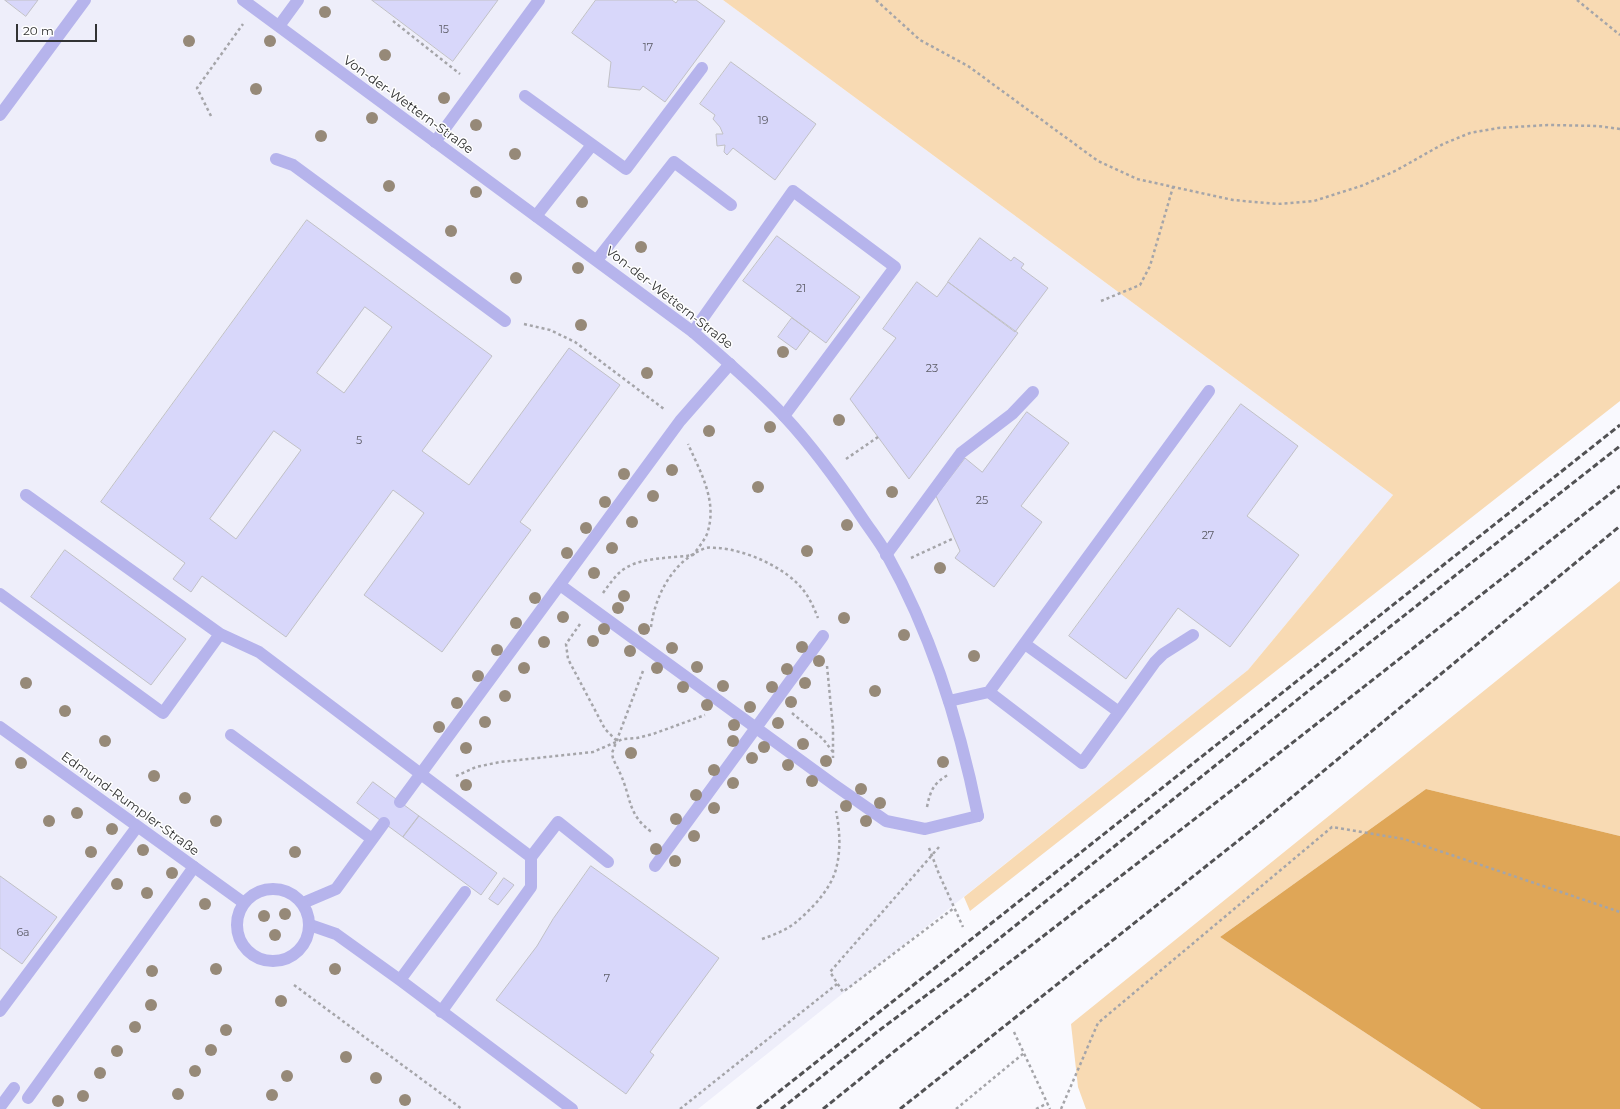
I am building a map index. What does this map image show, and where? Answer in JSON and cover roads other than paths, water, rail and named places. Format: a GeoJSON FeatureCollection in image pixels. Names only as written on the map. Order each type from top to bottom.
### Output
{"type":"FeatureCollection","features":[{"type":"Feature","properties":{"kind":"street"},"geometry":{"type":"LineString","coordinates":[[0,115],[85,0]]}},
{"type":"Feature","properties":{"kind":"street","name":"Von-der-Wettern-Straße"},"geometry":{"type":"LineString","coordinates":[[243,0],[598,260],[693,332],[730,364],[784,416],[837,480],[886,554],[921,624],[949,701],[968,764],[978,816],[925,829],[886,821],[755,727]]}},
{"type":"Feature","properties":{"kind":"street"},"geometry":{"type":"LineString","coordinates":[[278,26],[298,0]]}},
{"type":"Feature","properties":{"kind":"street"},"geometry":{"type":"LineString","coordinates":[[435,142],[539,0]]}},
{"type":"Feature","properties":{"kind":"street"},"geometry":{"type":"LineString","coordinates":[[525,96],[626,169],[702,68]]}},
{"type":"Feature","properties":{"kind":"street"},"geometry":{"type":"LineString","coordinates":[[536,216],[592,145]]}},
{"type":"Feature","properties":{"kind":"street"},"geometry":{"type":"LineString","coordinates":[[276,160],[293,165],[505,321]]}},
{"type":"Feature","properties":{"kind":"street"},"geometry":{"type":"LineString","coordinates":[[598,260],[674,162],[731,205]]}},
{"type":"Feature","properties":{"kind":"street"},"geometry":{"type":"LineString","coordinates":[[693,332],[793,191],[895,267],[784,416]]}},
{"type":"Feature","properties":{"kind":"street"},"geometry":{"type":"LineString","coordinates":[[400,802],[680,421],[730,364]]}},
{"type":"Feature","properties":{"kind":"street"},"geometry":{"type":"LineString","coordinates":[[949,701],[989,692],[1209,391]]}},
{"type":"Feature","properties":{"kind":"street"},"geometry":{"type":"LineString","coordinates":[[886,554],[961,453],[1012,414],[1033,392]]}},
{"type":"Feature","properties":{"kind":"street"},"geometry":{"type":"LineString","coordinates":[[26,495],[220,634],[259,652],[531,857]]}},
{"type":"Feature","properties":{"kind":"street"},"geometry":{"type":"LineString","coordinates":[[560,585],[755,727]]}},
{"type":"Feature","properties":{"kind":"street"},"geometry":{"type":"LineString","coordinates":[[0,594],[162,713],[220,634]]}},
{"type":"Feature","properties":{"kind":"street"},"geometry":{"type":"LineString","coordinates":[[989,692],[1082,763],[1155,662],[1163,654],[1193,635]]}},
{"type":"Feature","properties":{"kind":"street"},"geometry":{"type":"LineString","coordinates":[[655,866],[755,727],[776,701],[823,636]]}},
{"type":"Feature","properties":{"kind":"street"},"geometry":{"type":"LineString","coordinates":[[1025,644],[1120,712]]}},
{"type":"Feature","properties":{"kind":"street","name":"Edmund-Rumpler-Straße"},"geometry":{"type":"LineString","coordinates":[[0,727],[244,903]]}},
{"type":"Feature","properties":{"kind":"street"},"geometry":{"type":"LineString","coordinates":[[230,735],[372,839]]}},
{"type":"Feature","properties":{"kind":"street"},"geometry":{"type":"LineString","coordinates":[[441,1012],[531,887],[531,857],[558,822],[608,862]]}},
{"type":"Feature","properties":{"kind":"street"},"geometry":{"type":"LineString","coordinates":[[303,903],[336,889],[384,823]]}},
{"type":"Feature","properties":{"kind":"street"},"geometry":{"type":"LineString","coordinates":[[0,1011],[137,827]]}},
{"type":"Feature","properties":{"kind":"street"},"geometry":{"type":"LineString","coordinates":[[28,1098],[194,867]]}},
{"type":"Feature","properties":{"kind":"street"},"geometry":{"type":"LineString","coordinates":[[274,888],[285,890],[295,895],[303,903],[308,913],[310,925],[309,934],[299,951],[283,960],[273,961],[264,960],[254,956],[246,950],[238,932],[237,922],[239,912],[244,903],[252,895],[262,890],[274,888]]}},
{"type":"Feature","properties":{"kind":"street"},"geometry":{"type":"LineString","coordinates":[[400,980],[465,892]]}},
{"type":"Feature","properties":{"kind":"street"},"geometry":{"type":"LineString","coordinates":[[310,925],[336,934],[572,1109]]}},
{"type":"Feature","properties":{"kind":"street"},"geometry":{"type":"LineString","coordinates":[[0,1107],[14,1088]]}},
{"type":"Feature","properties":{"kind":"railway"},"geometry":{"type":"LineString","coordinates":[[757,1109],[1620,425]]}},
{"type":"Feature","properties":{"kind":"railway"},"geometry":{"type":"LineString","coordinates":[[781,1109],[877,1032],[960,970],[1312,688],[1620,446]]}},
{"type":"Feature","properties":{"kind":"railway"},"geometry":{"type":"LineString","coordinates":[[823,1109],[896,1050],[1236,787],[1620,486]]}},
{"type":"Feature","properties":{"kind":"railway"},"geometry":{"type":"LineString","coordinates":[[900,1109],[1263,821],[1620,526]]}}]}
